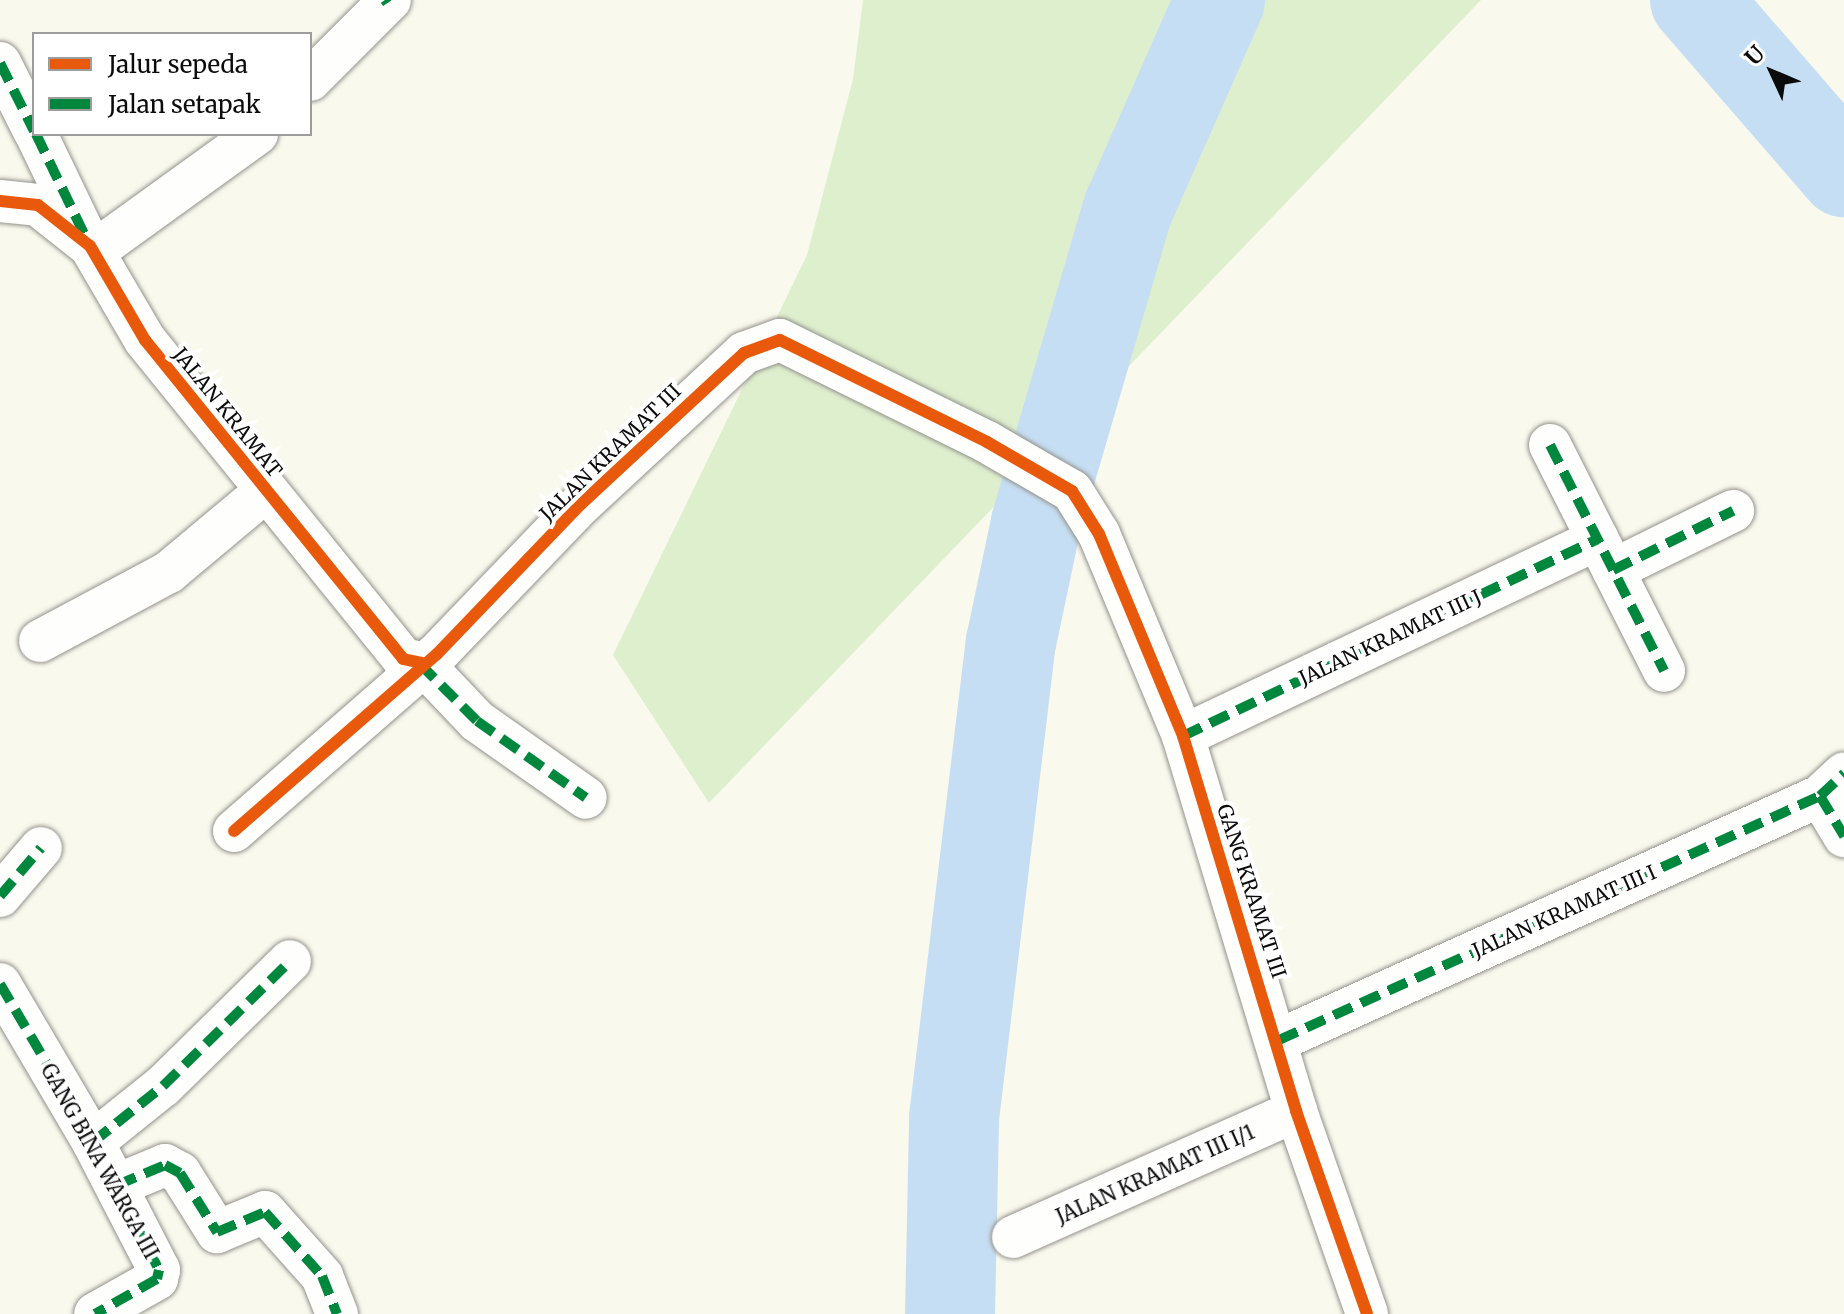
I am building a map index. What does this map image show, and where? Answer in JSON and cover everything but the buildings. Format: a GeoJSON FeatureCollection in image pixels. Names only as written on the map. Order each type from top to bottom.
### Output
{"type":"FeatureCollection","features":[{"type":"Feature","properties":{"kind":"street"},"geometry":{"type":"LineString","coordinates":[[312,78],[387,1]]}},
{"type":"Feature","properties":{"kind":"street"},"geometry":{"type":"LineString","coordinates":[[0,63],[32,126]]}},
{"type":"Feature","properties":{"kind":"street"},"geometry":{"type":"LineString","coordinates":[[37,136],[90,246],[107,242],[254,136]]}},
{"type":"Feature","properties":{"kind":"street","name":"JALAN KRAMAT"},"geometry":{"type":"LineString","coordinates":[[0,201],[38,205],[90,246],[145,340],[403,659],[422,663],[477,721],[586,798]]}},
{"type":"Feature","properties":{"kind":"street","name":"JALAN KRAMAT III"},"geometry":{"type":"LineString","coordinates":[[234,831],[422,663],[437,654],[581,504],[744,353],[764,342],[780,340],[1008,453],[1072,491]]}},
{"type":"Feature","properties":{"kind":"street"},"geometry":{"type":"LineString","coordinates":[[1550,445],[1664,671]]}},
{"type":"Feature","properties":{"kind":"street"},"geometry":{"type":"LineString","coordinates":[[40,641],[169,572],[266,491]]}},
{"type":"Feature","properties":{"kind":"street","name":"GANG KRAMAT III"},"geometry":{"type":"LineString","coordinates":[[1072,491],[1125,587],[1183,736],[1279,1040],[1296,1111],[1367,1314]]}},
{"type":"Feature","properties":{"kind":"street","name":"JALAN KRAMAT III J"},"geometry":{"type":"LineString","coordinates":[[1183,736],[1606,554],[1733,511]]}},
{"type":"Feature","properties":{"kind":"street"},"geometry":{"type":"LineString","coordinates":[[1832,785],[1844,836]]}},
{"type":"Feature","properties":{"kind":"street","name":"JALAN KRAMAT III I"},"geometry":{"type":"LineString","coordinates":[[1279,1040],[1832,785]]}},
{"type":"Feature","properties":{"kind":"street"},"geometry":{"type":"LineString","coordinates":[[0,896],[41,848]]}},
{"type":"Feature","properties":{"kind":"street"},"geometry":{"type":"LineString","coordinates":[[93,1142],[163,1086],[290,961]]}},
{"type":"Feature","properties":{"kind":"street","name":"GANG BINA WARGA III"},"geometry":{"type":"LineString","coordinates":[[0,984],[117,1185],[159,1270],[157,1279],[95,1314]]}},
{"type":"Feature","properties":{"kind":"street","name":"JALAN KRAMAT III I/1"},"geometry":{"type":"LineString","coordinates":[[1013,1237],[1296,1111]]}},
{"type":"Feature","properties":{"kind":"street"},"geometry":{"type":"LineString","coordinates":[[117,1185],[165,1165],[180,1173],[217,1232],[265,1212],[322,1276],[337,1314]]}},
{"type":"Feature","properties":{"kind":"green space"},"geometry":{"type":"Polygon","coordinates":[[[863,0],[1481,0],[709,803],[613,655],[807,255],[853,79],[863,0]]]}},
{"type":"Feature","properties":{"kind":"waterway"},"geometry":{"type":"LineString","coordinates":[[950,1314],[954,1118],[1011,642],[1036,523],[1128,209],[1220,0]]}},
{"type":"Feature","properties":{"kind":"waterway"},"geometry":{"type":"LineString","coordinates":[[1695,0],[1844,172]]}},
{"type":"Feature","properties":{"kind":"marked path"},"geometry":{"type":"LineString","coordinates":[[0,63],[32,127]]}},
{"type":"Feature","properties":{"kind":"marked path"},"geometry":{"type":"LineString","coordinates":[[37,136],[85,236]]}},
{"type":"Feature","properties":{"kind":"marked path"},"geometry":{"type":"LineString","coordinates":[[1550,445],[1664,671]]}},
{"type":"Feature","properties":{"kind":"marked path"},"geometry":{"type":"LineString","coordinates":[[1613,570],[1733,511]]}},
{"type":"Feature","properties":{"kind":"marked path"},"geometry":{"type":"LineString","coordinates":[[1183,736],[1598,539]]}},
{"type":"Feature","properties":{"kind":"marked path"},"geometry":{"type":"LineString","coordinates":[[420,664],[477,721],[586,798]]}},
{"type":"Feature","properties":{"kind":"marked path"},"geometry":{"type":"LineString","coordinates":[[1279,1040],[1820,796],[1844,774]]}},
{"type":"Feature","properties":{"kind":"marked path"},"geometry":{"type":"LineString","coordinates":[[1820,796],[1844,836]]}},
{"type":"Feature","properties":{"kind":"marked path"},"geometry":{"type":"LineString","coordinates":[[0,896],[41,848]]}},
{"type":"Feature","properties":{"kind":"marked path"},"geometry":{"type":"LineString","coordinates":[[93,1142],[163,1086],[290,961]]}},
{"type":"Feature","properties":{"kind":"marked path"},"geometry":{"type":"LineString","coordinates":[[0,984],[93,1142],[159,1270],[157,1279],[95,1314]]}},
{"type":"Feature","properties":{"kind":"marked path"},"geometry":{"type":"LineString","coordinates":[[117,1185],[165,1165],[180,1173],[217,1232],[265,1212],[322,1276],[337,1314]]}},
{"type":"Feature","properties":{"kind":"cycle path"},"geometry":{"type":"LineString","coordinates":[[0,201],[38,205],[90,246],[145,340],[403,659],[422,663]]}},
{"type":"Feature","properties":{"kind":"cycle path"},"geometry":{"type":"LineString","coordinates":[[234,831],[437,654],[581,504],[744,353],[780,340],[987,442],[1072,491],[1099,534],[1183,736],[1296,1111],[1367,1314]]}}]}
